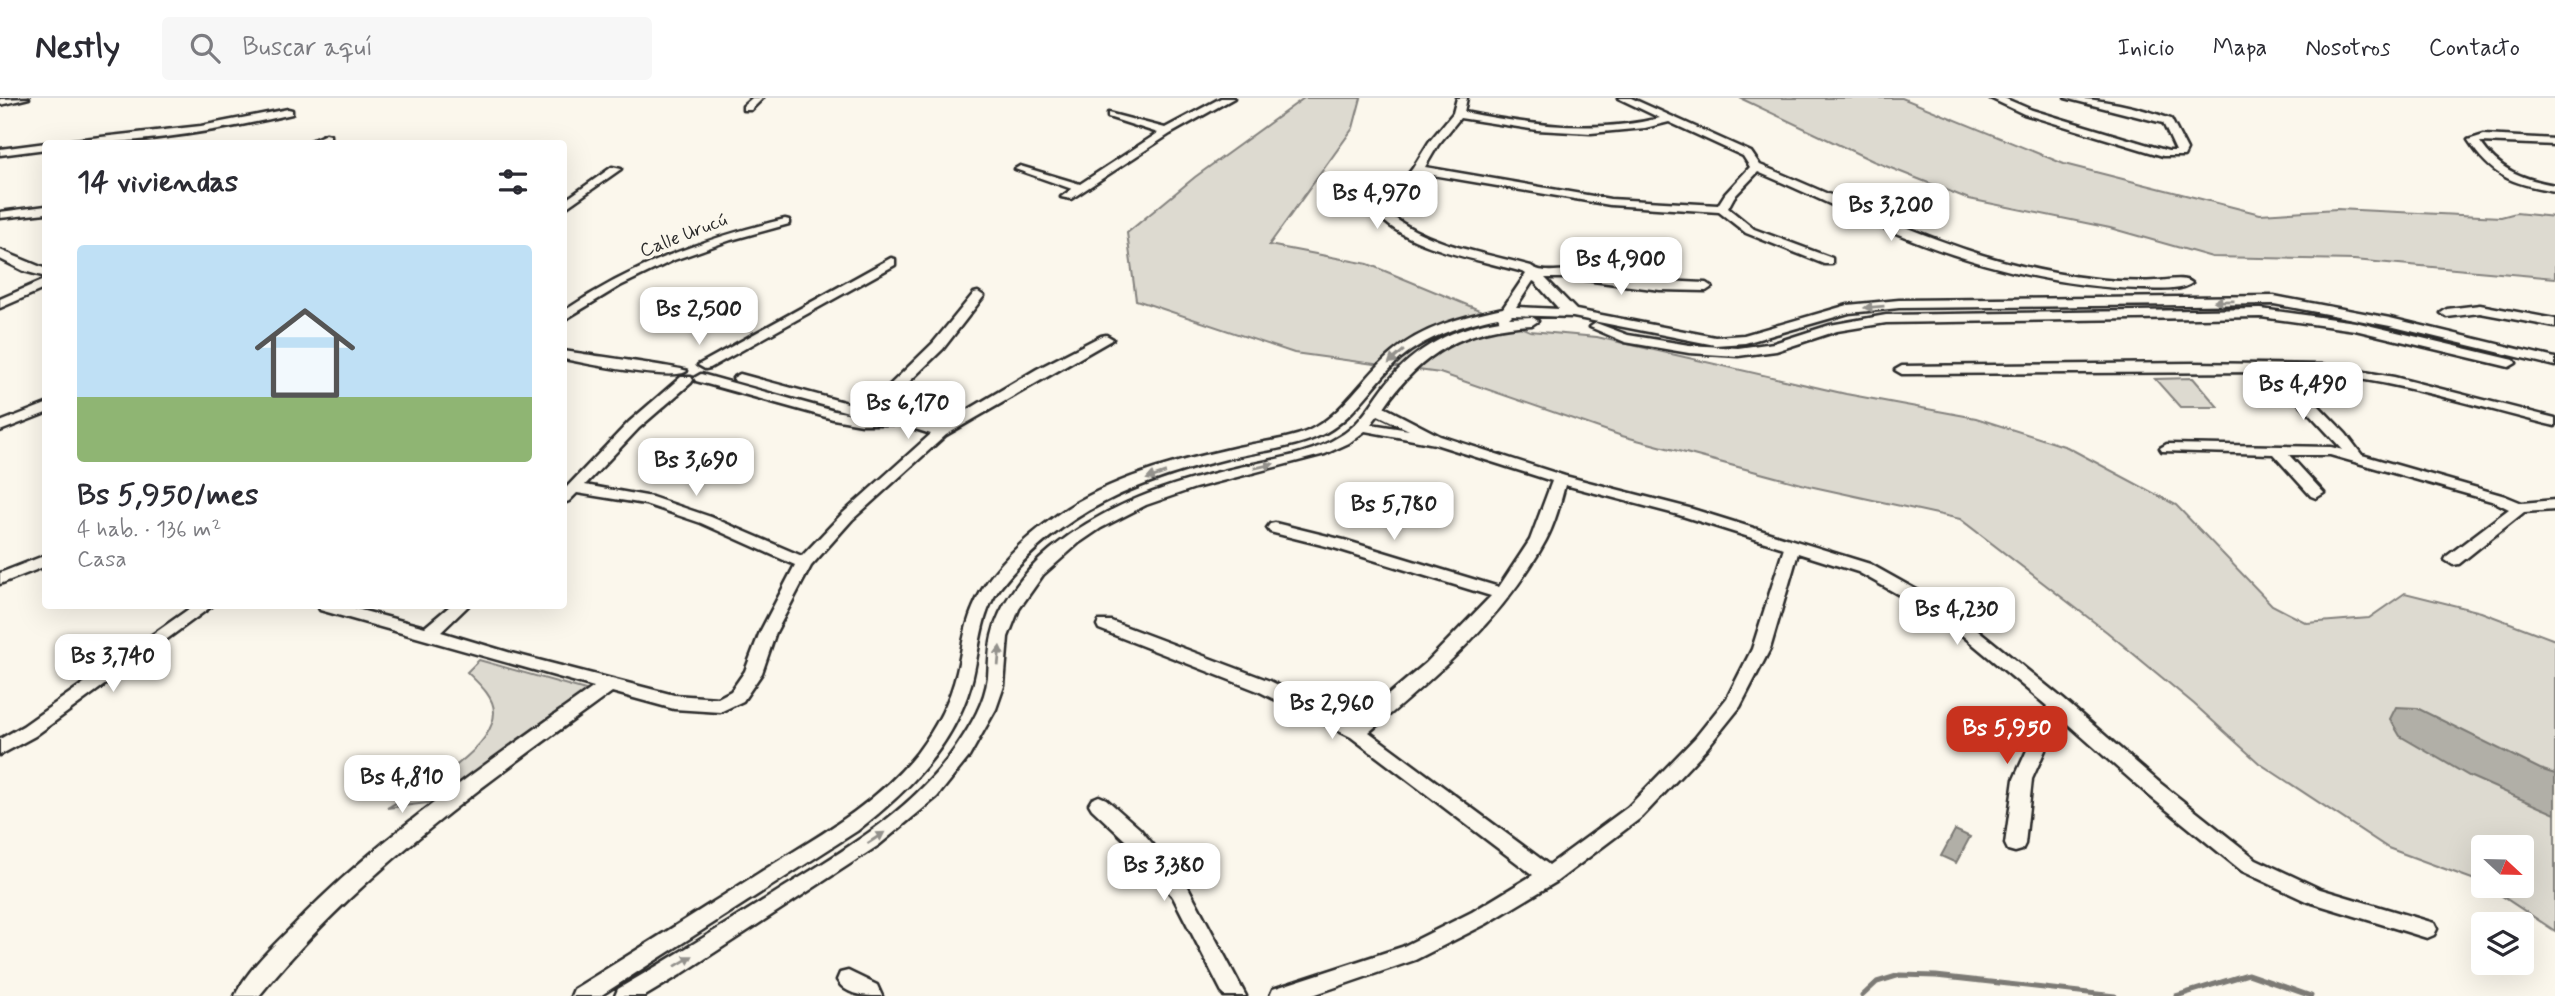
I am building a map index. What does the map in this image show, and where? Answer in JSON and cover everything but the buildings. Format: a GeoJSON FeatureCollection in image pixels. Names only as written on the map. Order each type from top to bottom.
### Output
{"type":"FeatureCollection","features":[{"type":"Feature","properties":{"kind":"street"},"geometry":{"type":"LineString","coordinates":[[0,102],[24,98]]}},
{"type":"Feature","properties":{"kind":"street"},"geometry":{"type":"LineString","coordinates":[[747,108],[758,98]]}},
{"type":"Feature","properties":{"kind":"street"},"geometry":{"type":"LineString","coordinates":[[1067,197],[1166,132],[1229,98]]}},
{"type":"Feature","properties":{"kind":"street"},"geometry":{"type":"LineString","coordinates":[[1462,98],[1458,114],[1433,144],[1391,204],[1386,217],[1422,236],[1527,269],[1536,275],[1558,304],[1576,319],[1625,338],[1689,349],[1738,352],[1776,347],[1835,328],[1886,319],[2261,313],[2295,315],[2555,373]]}},
{"type":"Feature","properties":{"kind":"street"},"geometry":{"type":"LineString","coordinates":[[1623,98],[1746,154],[1756,167],[1927,241],[1987,261],[2072,279],[2121,285],[2186,283]]}},
{"type":"Feature","properties":{"kind":"street"},"geometry":{"type":"LineString","coordinates":[[2004,99],[2028,112],[2167,154],[2180,155],[2182,150],[2167,121],[2070,98]]}},
{"type":"Feature","properties":{"kind":"street"},"geometry":{"type":"LineString","coordinates":[[101,140],[201,129],[288,112]]}},
{"type":"Feature","properties":{"kind":"street"},"geometry":{"type":"LineString","coordinates":[[1458,114],[1497,122],[1572,130],[1630,127],[1670,119]]}},
{"type":"Feature","properties":{"kind":"street"},"geometry":{"type":"LineString","coordinates":[[1112,115],[1166,132]]}},
{"type":"Feature","properties":{"kind":"street"},"geometry":{"type":"LineString","coordinates":[[319,140],[326,137]]}},
{"type":"Feature","properties":{"kind":"street"},"geometry":{"type":"LineString","coordinates":[[2555,142],[2484,138],[2473,140],[2499,172],[2509,178],[2555,188]]}},
{"type":"Feature","properties":{"kind":"street"},"geometry":{"type":"LineString","coordinates":[[0,152],[42,147]]}},
{"type":"Feature","properties":{"kind":"street"},"geometry":{"type":"LineString","coordinates":[[1722,209],[1729,196],[1756,167]]}},
{"type":"Feature","properties":{"kind":"street"},"geometry":{"type":"LineString","coordinates":[[567,204],[616,169]]}},
{"type":"Feature","properties":{"kind":"street"},"geometry":{"type":"LineString","coordinates":[[1020,169],[1079,187]]}},
{"type":"Feature","properties":{"kind":"street"},"geometry":{"type":"LineString","coordinates":[[1418,169],[1599,201],[1722,209],[1750,231],[1828,261]]}},
{"type":"Feature","properties":{"kind":"street"},"geometry":{"type":"LineString","coordinates":[[0,215],[42,210]]}},
{"type":"Feature","properties":{"kind":"street","name":"Calle Urucú"},"geometry":{"type":"LineString","coordinates":[[567,314],[589,298],[660,261],[727,235],[785,222]]}},
{"type":"Feature","properties":{"kind":"street"},"geometry":{"type":"LineString","coordinates":[[0,254],[27,268],[42,271]]}},
{"type":"Feature","properties":{"kind":"street"},"geometry":{"type":"LineString","coordinates":[[567,356],[683,375],[705,371],[891,262]]}},
{"type":"Feature","properties":{"kind":"street"},"geometry":{"type":"LineString","coordinates":[[626,996],[729,934],[832,867],[889,829],[933,792],[962,754],[986,713],[993,693],[1001,630],[1024,587],[1050,557],[1089,527],[1119,509],[1208,480],[1322,450],[1342,442],[1361,426],[1392,385],[1426,350],[1504,317],[1528,278],[1536,275],[1571,274],[1660,286],[1706,287]]}},
{"type":"Feature","properties":{"kind":"street"},"geometry":{"type":"LineString","coordinates":[[0,304],[42,285]]}},
{"type":"Feature","properties":{"kind":"street"},"geometry":{"type":"LineString","coordinates":[[872,417],[938,346],[978,296]]}},
{"type":"Feature","properties":{"kind":"street"},"geometry":{"type":"LineString","coordinates":[[582,996],[850,826],[892,794],[946,724],[963,683],[971,640],[987,595],[1013,559],[1065,515],[1094,499],[1195,464],[1311,435],[1337,421],[1397,355],[1419,340],[1446,327],[1504,317],[1548,321],[1576,319],[1715,341],[1745,339],[1848,309],[1899,304],[2274,300],[2390,321],[2555,362]]}},
{"type":"Feature","properties":{"kind":"street"},"geometry":{"type":"LineString","coordinates":[[2045,303],[2055,316]]}},
{"type":"Feature","properties":{"kind":"street"},"geometry":{"type":"LineString","coordinates":[[2446,313],[2480,309],[2555,323]]}},
{"type":"Feature","properties":{"kind":"street"},"geometry":{"type":"LineString","coordinates":[[337,609],[608,686],[699,705],[720,705],[737,696],[753,674],[768,632],[804,563],[847,517],[941,432],[1042,372],[1106,339]]}},
{"type":"Feature","properties":{"kind":"street"},"geometry":{"type":"LineString","coordinates":[[2274,368],[2341,437],[2355,456]]}},
{"type":"Feature","properties":{"kind":"street"},"geometry":{"type":"LineString","coordinates":[[1902,370],[2274,368],[2354,373],[2555,422]]}},
{"type":"Feature","properties":{"kind":"street"},"geometry":{"type":"LineString","coordinates":[[705,371],[833,415],[872,417],[941,432]]}},
{"type":"Feature","properties":{"kind":"street"},"geometry":{"type":"LineString","coordinates":[[568,493],[683,375]]}},
{"type":"Feature","properties":{"kind":"street"},"geometry":{"type":"LineString","coordinates":[[1376,408],[1420,428],[1438,440]]}},
{"type":"Feature","properties":{"kind":"street"},"geometry":{"type":"LineString","coordinates":[[0,427],[42,410]]}},
{"type":"Feature","properties":{"kind":"street"},"geometry":{"type":"LineString","coordinates":[[1361,426],[1438,440],[1560,479],[1684,511],[1864,568],[1940,611],[2057,704],[2153,788],[2249,865],[2265,875],[2315,895],[2427,929]]}},
{"type":"Feature","properties":{"kind":"street"},"geometry":{"type":"LineString","coordinates":[[2167,448],[2331,451],[2500,499],[2521,508],[2555,505]]}},
{"type":"Feature","properties":{"kind":"street"},"geometry":{"type":"LineString","coordinates":[[2278,451],[2316,494]]}},
{"type":"Feature","properties":{"kind":"street"},"geometry":{"type":"LineString","coordinates":[[1232,453],[1238,465],[1238,472]]}},
{"type":"Feature","properties":{"kind":"street"},"geometry":{"type":"LineString","coordinates":[[1195,464],[1208,480]]}},
{"type":"Feature","properties":{"kind":"street"},"geometry":{"type":"LineString","coordinates":[[1357,732],[1446,654],[1502,594],[1539,540],[1560,479]]}},
{"type":"Feature","properties":{"kind":"street"},"geometry":{"type":"LineString","coordinates":[[568,493],[647,500],[706,520],[804,563]]}},
{"type":"Feature","properties":{"kind":"street"},"geometry":{"type":"LineString","coordinates":[[2453,560],[2521,508]]}},
{"type":"Feature","properties":{"kind":"street"},"geometry":{"type":"LineString","coordinates":[[1275,528],[1338,544],[1502,594]]}},
{"type":"Feature","properties":{"kind":"street"},"geometry":{"type":"LineString","coordinates":[[1281,996],[1408,954],[1479,918],[1549,876],[1635,812],[1701,743],[1734,702],[1761,649],[1792,547]]}},
{"type":"Feature","properties":{"kind":"street"},"geometry":{"type":"LineString","coordinates":[[0,579],[42,562]]}},
{"type":"Feature","properties":{"kind":"street"},"geometry":{"type":"LineString","coordinates":[[0,748],[29,731],[200,609]]}},
{"type":"Feature","properties":{"kind":"street"},"geometry":{"type":"LineString","coordinates":[[428,634],[457,609]]}},
{"type":"Feature","properties":{"kind":"street"},"geometry":{"type":"LineString","coordinates":[[1105,625],[1264,686],[1357,732],[1549,876]]}},
{"type":"Feature","properties":{"kind":"street"},"geometry":{"type":"LineString","coordinates":[[246,996],[272,962],[362,871],[608,686]]}},
{"type":"Feature","properties":{"kind":"street"},"geometry":{"type":"LineString","coordinates":[[2015,844],[2023,779],[2057,704]]}},
{"type":"Feature","properties":{"kind":"street"},"geometry":{"type":"LineString","coordinates":[[1099,804],[1133,835],[1181,891],[1235,996]]}},
{"type":"Feature","properties":{"kind":"street"},"geometry":{"type":"LineString","coordinates":[[817,846],[832,867]]}},
{"type":"Feature","properties":{"kind":"street"},"geometry":{"type":"LineString","coordinates":[[848,980],[869,992],[871,996]]}},
{"type":"Feature","properties":{"kind":"shaded area"},"geometry":{"type":"Polygon","coordinates":[[[1304,98],[1361,98],[1353,128],[1269,245],[1368,264],[1530,331],[1597,337],[1846,394],[1976,418],[2067,447],[2176,505],[2272,605],[2307,623],[2369,618],[2405,593],[2481,612],[2555,640],[2555,931],[2534,917],[2534,912],[2526,912],[2505,898],[2534,898],[2534,835],[2471,835],[2471,879],[2388,848],[2259,763],[2194,704],[2107,632],[1960,519],[1809,486],[1622,436],[1440,373],[1294,353],[1136,300],[1127,233],[1195,177],[1304,98]]]}},
{"type":"Feature","properties":{"kind":"shaded area"},"geometry":{"type":"Polygon","coordinates":[[[1740,98],[1902,98],[2064,164],[2260,214],[2337,209],[2501,217],[2516,213],[2555,217],[2555,278],[2354,260],[2212,257],[2110,228],[1969,199],[1873,161],[1740,98]]]}},
{"type":"Feature","properties":{"kind":"shaded area"},"geometry":{"type":"Polygon","coordinates":[[[2193,378],[2218,407],[2180,407],[2155,379],[2193,378]]]}},
{"type":"Feature","properties":{"kind":"shaded area"},"geometry":{"type":"Polygon","coordinates":[[[479,660],[589,691],[443,801],[387,808],[452,769],[481,741],[491,727],[494,712],[491,700],[467,672],[479,660]]]}},
{"type":"Feature","properties":{"kind":"shaded area"},"geometry":{"type":"Polygon","coordinates":[[[2396,707],[2417,708],[2555,774],[2555,814],[2469,776],[2400,736],[2390,719],[2396,707]]]}},
{"type":"Feature","properties":{"kind":"shaded area"},"geometry":{"type":"Polygon","coordinates":[[[1955,830],[1970,837],[1956,863],[1941,856],[1955,830]]]}},
{"type":"Feature","properties":{"kind":"waterway"},"geometry":{"type":"LineString","coordinates":[[2176,996],[2248,974],[2311,996]]}},
{"type":"Feature","properties":{"kind":"waterway"},"geometry":{"type":"LineString","coordinates":[[1862,996],[1877,982],[1900,975],[1936,976],[2115,996]]}}]}
